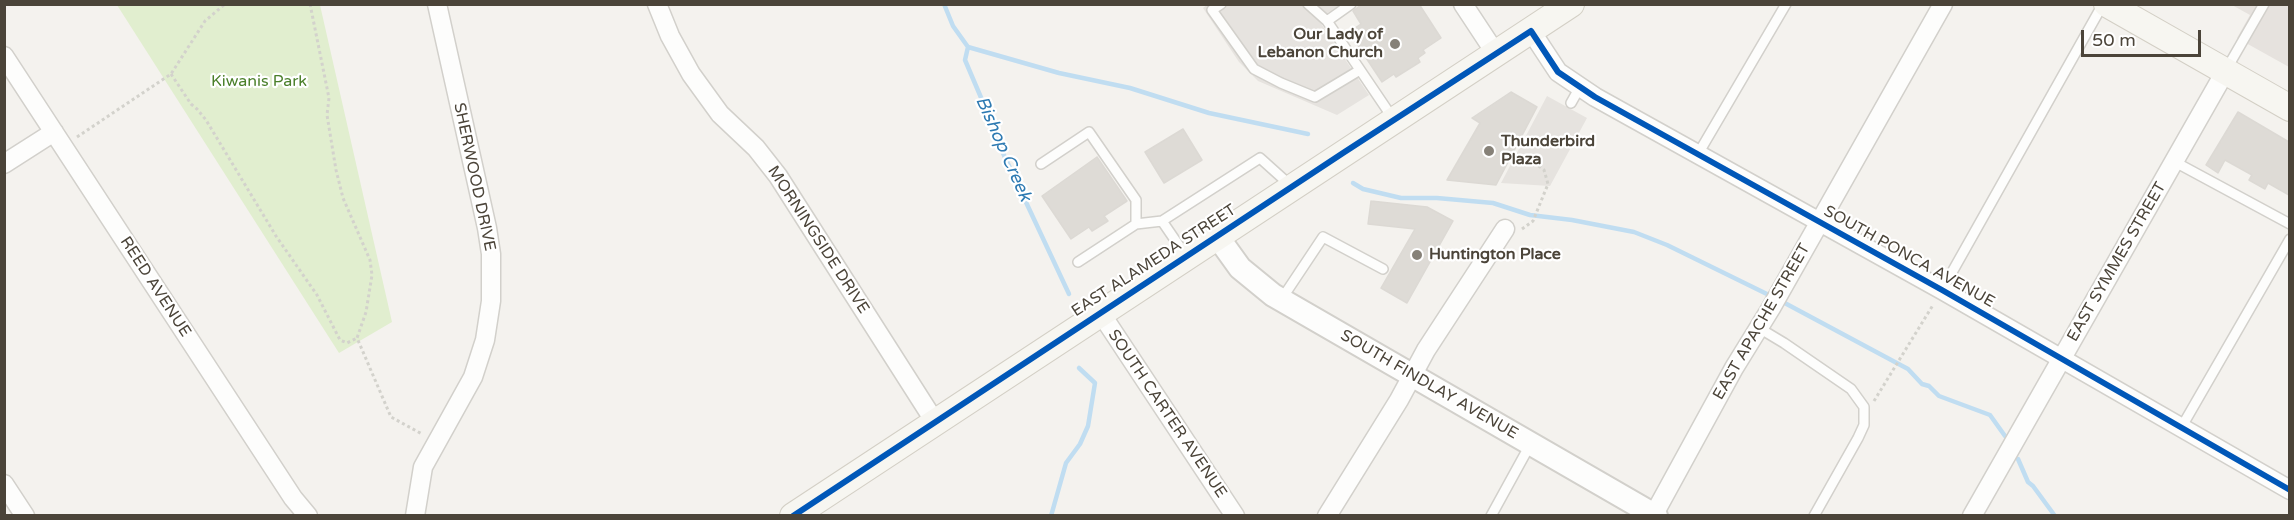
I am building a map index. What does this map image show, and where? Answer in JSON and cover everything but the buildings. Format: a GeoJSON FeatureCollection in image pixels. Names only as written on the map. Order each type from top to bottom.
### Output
{"type":"FeatureCollection","features":[{"type":"Feature","properties":{"kind":"main road","name":"EAST ALAMEDA STREET"},"geometry":{"type":"LineString","coordinates":[[793,516],[1571,4]]}},
{"type":"Feature","properties":{"kind":"main road"},"geometry":{"type":"LineString","coordinates":[[2105,4],[2289,108]]}},
{"type":"Feature","properties":{"kind":"street","name":"SHERWOOD DRIVE"},"geometry":{"type":"LineString","coordinates":[[415,516],[421,475],[464,396],[476,367],[485,340],[491,301],[492,275],[487,228],[437,4]]}},
{"type":"Feature","properties":{"kind":"street","name":"MORNINGSIDE DRIVE"},"geometry":{"type":"LineString","coordinates":[[657,4],[670,36],[691,74],[720,114],[756,148],[778,176],[935,422]]}},
{"type":"Feature","properties":{"kind":"street"},"geometry":{"type":"LineString","coordinates":[[1463,4],[1496,54]]}},
{"type":"Feature","properties":{"kind":"street","name":"EAST APACHE STREET"},"geometry":{"type":"LineString","coordinates":[[1654,515],[1734,368],[1771,308],[1943,4]]}},
{"type":"Feature","properties":{"kind":"street","name":"SOUTH PONCA AVENUE"},"geometry":{"type":"LineString","coordinates":[[1531,31],[1575,95],[1698,154],[1820,222],[1937,298],[2061,358],[2289,490]]}},
{"type":"Feature","properties":{"kind":"street","name":"REED AVENUE"},"geometry":{"type":"LineString","coordinates":[[4,56],[293,498],[308,516]]}},
{"type":"Feature","properties":{"kind":"street","name":"EAST SYMMES STREET"},"geometry":{"type":"LineString","coordinates":[[1972,516],[2225,72]]}},
{"type":"Feature","properties":{"kind":"street"},"geometry":{"type":"LineString","coordinates":[[4,164],[59,139]]}},
{"type":"Feature","properties":{"kind":"street"},"geometry":{"type":"LineString","coordinates":[[1327,516],[1505,229]]}},
{"type":"Feature","properties":{"kind":"street","name":"SOUTH FINDLAY AVENUE"},"geometry":{"type":"LineString","coordinates":[[1217,236],[1240,268],[1281,300],[1654,515]]}},
{"type":"Feature","properties":{"kind":"street","name":"SOUTH CARTER AVENUE"},"geometry":{"type":"LineString","coordinates":[[1100,312],[1235,516]]}},
{"type":"Feature","properties":{"kind":"street"},"geometry":{"type":"LineString","coordinates":[[4,484],[25,516]]}},
{"type":"Feature","properties":{"kind":"lane"},"geometry":{"type":"LineString","coordinates":[[1221,4],[1212,10],[1254,69],[1281,83],[1315,97],[1360,70]]}},
{"type":"Feature","properties":{"kind":"lane"},"geometry":{"type":"LineString","coordinates":[[1308,4],[1327,21],[1394,120]]}},
{"type":"Feature","properties":{"kind":"lane"},"geometry":{"type":"LineString","coordinates":[[1327,21],[1351,4]]}},
{"type":"Feature","properties":{"kind":"lane"},"geometry":{"type":"LineString","coordinates":[[1698,154],[1786,4]]}},
{"type":"Feature","properties":{"kind":"lane"},"geometry":{"type":"LineString","coordinates":[[1937,298],[2105,4]]}},
{"type":"Feature","properties":{"kind":"lane"},"geometry":{"type":"LineString","coordinates":[[2225,72],[2264,4]]}},
{"type":"Feature","properties":{"kind":"lane"},"geometry":{"type":"LineString","coordinates":[[1041,164],[1089,132],[1136,200],[1136,224]]}},
{"type":"Feature","properties":{"kind":"lane"},"geometry":{"type":"LineString","coordinates":[[1078,262],[1136,224],[1162,221],[1260,158],[1292,186]]}},
{"type":"Feature","properties":{"kind":"lane"},"geometry":{"type":"LineString","coordinates":[[2175,162],[2289,224]]}},
{"type":"Feature","properties":{"kind":"lane"},"geometry":{"type":"LineString","coordinates":[[1162,221],[1186,256]]}},
{"type":"Feature","properties":{"kind":"lane"},"geometry":{"type":"LineString","coordinates":[[1281,300],[1323,237],[1383,269]]}},
{"type":"Feature","properties":{"kind":"lane"},"geometry":{"type":"LineString","coordinates":[[2181,428],[2289,239]]}},
{"type":"Feature","properties":{"kind":"lane"},"geometry":{"type":"LineString","coordinates":[[1759,328],[1851,389],[1864,407],[1865,415],[1858,438],[1814,516]]}},
{"type":"Feature","properties":{"kind":"lane"},"geometry":{"type":"LineString","coordinates":[[1491,516],[1531,443]]}},
{"type":"Feature","properties":{"kind":"path"},"geometry":{"type":"LineString","coordinates":[[59,139],[171,74],[205,21],[225,4]]}},
{"type":"Feature","properties":{"kind":"path"},"geometry":{"type":"LineString","coordinates":[[171,74],[190,104],[206,120],[276,236],[317,295],[340,340],[347,344],[357,338],[366,312],[372,275],[370,260],[343,198],[336,170],[327,115],[329,98],[310,4]]}},
{"type":"Feature","properties":{"kind":"path"},"geometry":{"type":"LineString","coordinates":[[1533,221],[1548,184],[1544,170],[1535,164]]}},
{"type":"Feature","properties":{"kind":"path"},"geometry":{"type":"LineString","coordinates":[[1865,415],[1937,298]]}},
{"type":"Feature","properties":{"kind":"path"},"geometry":{"type":"LineString","coordinates":[[357,338],[391,417],[437,443]]}},
{"type":"Feature","properties":{"kind":"shaded area"},"geometry":{"type":"Polygon","coordinates":[[[1208,4],[1340,5],[1318,19],[1369,95],[1337,115],[1258,81],[1239,62],[1203,8],[1208,4]]]}},
{"type":"Feature","properties":{"kind":"shaded area"},"geometry":{"type":"Polygon","coordinates":[[[2232,5],[2289,5],[2289,67],[2237,38],[2250,15],[2232,5]]]}},
{"type":"Feature","properties":{"kind":"shaded area"},"geometry":{"type":"Polygon","coordinates":[[[1547,96],[1587,118],[1550,186],[1501,183],[1547,96]]]}},
{"type":"Feature","properties":{"kind":"green space","name":"Kiwanis Park"},"geometry":{"type":"Polygon","coordinates":[[[117,5],[320,5],[392,322],[339,353],[117,5]]]}},
{"type":"Feature","properties":{"kind":"waterway","name":"Bishop Creek"},"geometry":{"type":"LineString","coordinates":[[944,4],[953,26],[968,47]]}},
{"type":"Feature","properties":{"kind":"waterway"},"geometry":{"type":"LineString","coordinates":[[968,47],[1059,73],[1130,88],[1209,113],[1308,134]]}},
{"type":"Feature","properties":{"kind":"waterway","name":"Bishop Creek"},"geometry":{"type":"LineString","coordinates":[[968,47],[965,60],[995,136],[1069,294]]}},
{"type":"Feature","properties":{"kind":"waterway"},"geometry":{"type":"LineString","coordinates":[[1353,183],[1363,189],[1401,198],[1437,198],[1493,203],[1530,215],[1572,220],[1634,232],[1667,245],[1773,297]]}},
{"type":"Feature","properties":{"kind":"waterway"},"geometry":{"type":"LineString","coordinates":[[1781,301],[1908,369],[1922,384],[1929,386],[1939,396],[1990,415],[2005,436]]}},
{"type":"Feature","properties":{"kind":"waterway","name":"Bishop Creek"},"geometry":{"type":"LineString","coordinates":[[1051,516],[1066,463],[1080,444],[1088,426],[1095,383],[1079,368]]}},
{"type":"Feature","properties":{"kind":"waterway"},"geometry":{"type":"LineString","coordinates":[[2018,459],[2028,482],[2055,516]]}},
{"type":"Feature","properties":{"kind":"cycle path"},"geometry":{"type":"LineString","coordinates":[[793,516],[1531,31],[1558,72],[1595,97],[1942,290],[2290,490]]}},
{"type":"Feature","properties":{"kind":"place","name":"Our Lady of Lebanon Church"},"geometry":{"type":"Point","coordinates":[1395,44]}},
{"type":"Feature","properties":{"kind":"place","name":"Thunderbird Plaza"},"geometry":{"type":"Point","coordinates":[1489,151]}},
{"type":"Feature","properties":{"kind":"place","name":"Huntington Place"},"geometry":{"type":"Point","coordinates":[1417,255]}}]}
